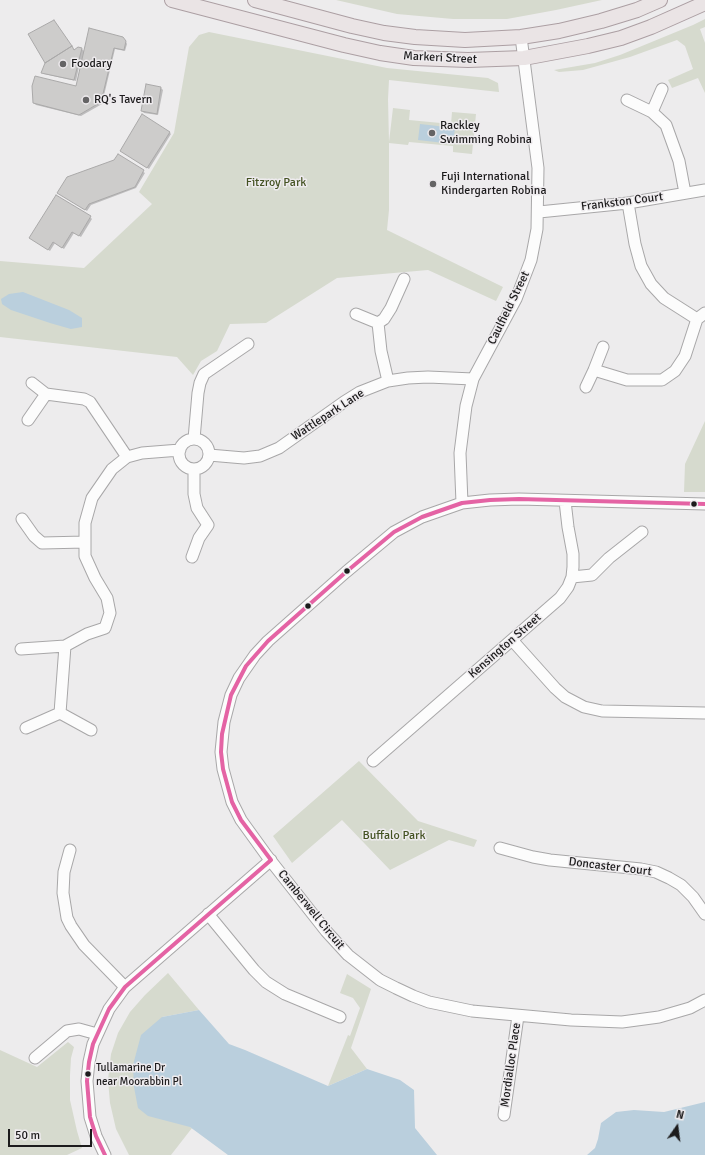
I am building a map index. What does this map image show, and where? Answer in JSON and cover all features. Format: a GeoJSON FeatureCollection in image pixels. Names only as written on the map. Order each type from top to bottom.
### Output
{"type":"FeatureCollection","features":[{"type":"Feature","properties":{"kind":"main road","name":"Markeri Street"},"geometry":{"type":"LineString","coordinates":[[172,0],[380,53],[445,60],[524,58],[588,46],[621,38],[651,27],[705,3]]}},
{"type":"Feature","properties":{"kind":"main road","name":"Markeri Street"},"geometry":{"type":"LineString","coordinates":[[255,0],[384,33],[445,39],[521,38],[601,21],[637,10],[660,0]]}},
{"type":"Feature","properties":{"kind":"street","name":"Caulfield Street"},"geometry":{"type":"LineString","coordinates":[[462,503],[460,453],[466,406],[473,380],[516,299],[531,260],[537,229],[539,212],[537,156],[521,38]]}},
{"type":"Feature","properties":{"kind":"street"},"geometry":{"type":"LineString","coordinates":[[652,112],[662,89]]}},
{"type":"Feature","properties":{"kind":"street"},"geometry":{"type":"LineString","coordinates":[[627,100],[652,112],[666,125],[679,160],[685,193]]}},
{"type":"Feature","properties":{"kind":"street","name":"Frankston Court"},"geometry":{"type":"LineString","coordinates":[[539,212],[628,203],[705,190]]}},
{"type":"Feature","properties":{"kind":"street"},"geometry":{"type":"LineString","coordinates":[[594,370],[627,380],[662,380],[675,371],[685,356],[701,316],[682,310],[664,298],[651,284],[641,266],[635,244],[628,203]]}},
{"type":"Feature","properties":{"kind":"street"},"geometry":{"type":"LineString","coordinates":[[378,323],[384,319],[404,279]]}},
{"type":"Feature","properties":{"kind":"street"},"geometry":{"type":"LineString","coordinates":[[356,314],[378,323]]}},
{"type":"Feature","properties":{"kind":"street"},"geometry":{"type":"LineString","coordinates":[[378,323],[380,351],[388,381]]}},
{"type":"Feature","properties":{"kind":"street"},"geometry":{"type":"LineString","coordinates":[[194,439],[198,393],[204,374],[248,344]]}},
{"type":"Feature","properties":{"kind":"street"},"geometry":{"type":"LineString","coordinates":[[586,387],[603,347]]}},
{"type":"Feature","properties":{"kind":"street","name":"Wattlepark Lane"},"geometry":{"type":"LineString","coordinates":[[210,455],[244,458],[260,456],[278,448],[360,392],[388,381],[428,377],[473,380]]}},
{"type":"Feature","properties":{"kind":"street"},"geometry":{"type":"LineString","coordinates":[[32,383],[46,394],[84,399],[90,402],[127,457]]}},
{"type":"Feature","properties":{"kind":"street"},"geometry":{"type":"LineString","coordinates":[[28,420],[46,394]]}},
{"type":"Feature","properties":{"kind":"street"},"geometry":{"type":"LineString","coordinates":[[194,439],[202,441],[206,445],[210,455],[207,462],[203,466],[194,469],[188,468],[180,460],[180,450],[184,443],[194,439]]}},
{"type":"Feature","properties":{"kind":"street"},"geometry":{"type":"LineString","coordinates":[[21,649],[65,646],[87,634],[105,628],[110,613],[107,598],[95,578],[85,556],[85,523],[92,498],[112,469],[127,457],[142,453],[180,450]]}},
{"type":"Feature","properties":{"kind":"street"},"geometry":{"type":"LineString","coordinates":[[192,557],[199,538],[208,525],[197,508],[194,494],[194,469]]}},
{"type":"Feature","properties":{"kind":"street","name":"Camberwell Circuit"},"geometry":{"type":"LineString","coordinates":[[705,504],[490,500],[462,503],[422,517],[394,532],[268,641],[255,655],[239,678],[231,695],[224,722],[221,752],[223,769],[232,802],[241,820],[326,932],[348,955],[380,980],[413,996],[446,1006],[472,1011],[518,1016],[622,1022],[658,1017],[690,1008],[705,1000]]}},
{"type":"Feature","properties":{"kind":"street","name":"Kensington Street"},"geometry":{"type":"LineString","coordinates":[[374,761],[560,598],[568,587],[572,577],[573,567],[573,554],[568,527],[566,501]]}},
{"type":"Feature","properties":{"kind":"street"},"geometry":{"type":"LineString","coordinates":[[22,519],[34,536],[42,543],[85,542]]}},
{"type":"Feature","properties":{"kind":"street"},"geometry":{"type":"LineString","coordinates":[[572,577],[592,575],[609,558],[642,532]]}},
{"type":"Feature","properties":{"kind":"street"},"geometry":{"type":"LineString","coordinates":[[512,640],[555,688],[566,697],[584,707],[602,711],[705,713]]}},
{"type":"Feature","properties":{"kind":"street"},"geometry":{"type":"LineString","coordinates":[[60,713],[65,646]]}},
{"type":"Feature","properties":{"kind":"street"},"geometry":{"type":"LineString","coordinates":[[26,728],[60,713]]}},
{"type":"Feature","properties":{"kind":"street"},"geometry":{"type":"LineString","coordinates":[[60,713],[91,730]]}},
{"type":"Feature","properties":{"kind":"street","name":"Doncaster Court"},"geometry":{"type":"LineString","coordinates":[[500,848],[533,858],[641,869],[656,872],[681,885],[693,897],[705,914]]}},
{"type":"Feature","properties":{"kind":"street"},"geometry":{"type":"LineString","coordinates":[[70,850],[64,872],[63,893],[67,918],[84,945],[125,987]]}},
{"type":"Feature","properties":{"kind":"street"},"geometry":{"type":"LineString","coordinates":[[105,1155],[96,1136],[90,1117],[87,1081],[89,1062],[97,1034],[109,1009],[125,987],[271,860]]}},
{"type":"Feature","properties":{"kind":"street"},"geometry":{"type":"LineString","coordinates":[[208,914],[254,970],[266,982],[285,994],[340,1017]]}},
{"type":"Feature","properties":{"kind":"street","name":"Mordialloc Place"},"geometry":{"type":"LineString","coordinates":[[504,1115],[518,1016]]}},
{"type":"Feature","properties":{"kind":"street"},"geometry":{"type":"LineString","coordinates":[[34,1058],[67,1031],[79,1029],[97,1034]]}},
{"type":"Feature","properties":{"kind":"green space"},"geometry":{"type":"Polygon","coordinates":[[[336,0],[602,0],[507,19],[453,19],[397,14],[336,0]]]}},
{"type":"Feature","properties":{"kind":"green space"},"geometry":{"type":"Polygon","coordinates":[[[705,19],[705,27],[700,29],[705,43],[705,93],[698,78],[672,88],[668,80],[693,69],[685,46],[677,40],[630,57],[583,70],[559,72],[554,70],[595,63],[620,55],[705,19]]]}},
{"type":"Feature","properties":{"kind":"green space","name":"Fitzroy Park"},"geometry":{"type":"Polygon","coordinates":[[[209,32],[387,68],[488,78],[498,83],[499,92],[389,80],[388,99],[389,142],[393,108],[410,110],[409,120],[451,124],[452,112],[476,114],[472,154],[453,152],[453,146],[409,142],[408,145],[389,143],[389,210],[387,230],[503,287],[496,301],[428,270],[337,278],[266,323],[230,324],[217,351],[201,361],[193,375],[177,357],[0,337],[0,261],[84,268],[152,204],[139,192],[174,133],[189,47],[199,35],[209,32]]]}},
{"type":"Feature","properties":{"kind":"green space"},"geometry":{"type":"Polygon","coordinates":[[[705,421],[705,492],[684,492],[685,464],[705,421]]]}},
{"type":"Feature","properties":{"kind":"green space","name":"Buffalo Park"},"geometry":{"type":"Polygon","coordinates":[[[359,761],[418,821],[477,840],[474,847],[449,840],[390,870],[342,820],[292,863],[273,836],[359,761]]]}},
{"type":"Feature","properties":{"kind":"green space"},"geometry":{"type":"Polygon","coordinates":[[[168,973],[199,1010],[162,1017],[190,1127],[192,1128],[171,1155],[129,1155],[116,1129],[110,1103],[108,1080],[111,1054],[118,1033],[130,1012],[168,973]]]}},
{"type":"Feature","properties":{"kind":"green space"},"geometry":{"type":"Polygon","coordinates":[[[347,974],[371,989],[351,1048],[367,1069],[328,1086],[348,1035],[350,1036],[360,1008],[353,998],[340,993],[347,974]]]}},
{"type":"Feature","properties":{"kind":"green space"},"geometry":{"type":"Polygon","coordinates":[[[68,1042],[74,1047],[71,1058],[70,1100],[82,1148],[67,1155],[0,1155],[0,1050],[37,1067],[68,1042]]]}},
{"type":"Feature","properties":{"kind":"water"},"geometry":{"type":"Polygon","coordinates":[[[420,124],[455,128],[453,144],[418,140],[420,124]]]}},
{"type":"Feature","properties":{"kind":"water"},"geometry":{"type":"Polygon","coordinates":[[[23,292],[69,310],[82,318],[82,327],[71,329],[50,323],[11,310],[2,304],[1,299],[9,294],[23,292]]]}},
{"type":"Feature","properties":{"kind":"water"},"geometry":{"type":"Polygon","coordinates":[[[199,1010],[229,1044],[328,1086],[367,1069],[400,1080],[414,1090],[415,1128],[437,1155],[228,1155],[190,1127],[148,1116],[138,1108],[134,1087],[133,1065],[141,1035],[162,1017],[199,1010]]]}},
{"type":"Feature","properties":{"kind":"water"},"geometry":{"type":"Polygon","coordinates":[[[705,1102],[705,1155],[587,1155],[595,1148],[601,1123],[616,1112],[634,1110],[664,1112],[705,1102]]]}},
{"type":"Feature","properties":{"kind":"building"},"geometry":{"type":"Polygon","coordinates":[[[54,20],[72,46],[45,63],[28,34],[54,20]]]}},
{"type":"Feature","properties":{"kind":"building"},"geometry":{"type":"Polygon","coordinates":[[[89,28],[123,37],[126,41],[124,50],[114,48],[101,102],[79,115],[33,103],[32,86],[35,76],[76,86],[89,28]]]}},
{"type":"Feature","properties":{"kind":"building"},"geometry":{"type":"Polygon","coordinates":[[[72,46],[74,50],[78,47],[82,48],[74,80],[41,73],[45,63],[72,46]]]}},
{"type":"Feature","properties":{"kind":"building"},"geometry":{"type":"Polygon","coordinates":[[[146,84],[161,87],[157,114],[141,111],[146,84]]]}},
{"type":"Feature","properties":{"kind":"building"},"geometry":{"type":"Polygon","coordinates":[[[142,114],[170,132],[147,168],[120,151],[142,114]]]}},
{"type":"Feature","properties":{"kind":"building"},"geometry":{"type":"Polygon","coordinates":[[[118,154],[144,170],[135,187],[89,204],[85,210],[57,193],[67,177],[114,160],[118,154]]]}},
{"type":"Feature","properties":{"kind":"building"},"geometry":{"type":"Polygon","coordinates":[[[56,195],[91,216],[79,236],[72,232],[62,248],[53,242],[48,250],[29,238],[56,195]]]}},
{"type":"Feature","properties":{"kind":"transit line"},"geometry":{"type":"LineString","coordinates":[[271,860],[241,820],[232,802],[223,769],[221,752],[222,734],[231,695],[246,666],[268,641],[394,532],[422,517],[462,503],[490,500],[519,499],[705,504]]}},
{"type":"Feature","properties":{"kind":"transit line"},"geometry":{"type":"LineString","coordinates":[[105,1155],[96,1136],[90,1117],[87,1081],[93,1044],[109,1009],[125,987],[271,860]]}},
{"type":"Feature","properties":{"kind":"place","name":"Foodary"},"geometry":{"type":"Point","coordinates":[63,64]}},
{"type":"Feature","properties":{"kind":"place","name":"RQ's Tavern"},"geometry":{"type":"Point","coordinates":[86,100]}},
{"type":"Feature","properties":{"kind":"place","name":"Rackley Swimming Robina"},"geometry":{"type":"Point","coordinates":[432,133]}},
{"type":"Feature","properties":{"kind":"place","name":"Fuji International Kindergarten Robina"},"geometry":{"type":"Point","coordinates":[433,184]}},
{"type":"Feature","properties":{"kind":"place","name":"Tullamarine Dr near Moorabbin Pl"},"geometry":{"type":"Point","coordinates":[88,1074]}}]}
